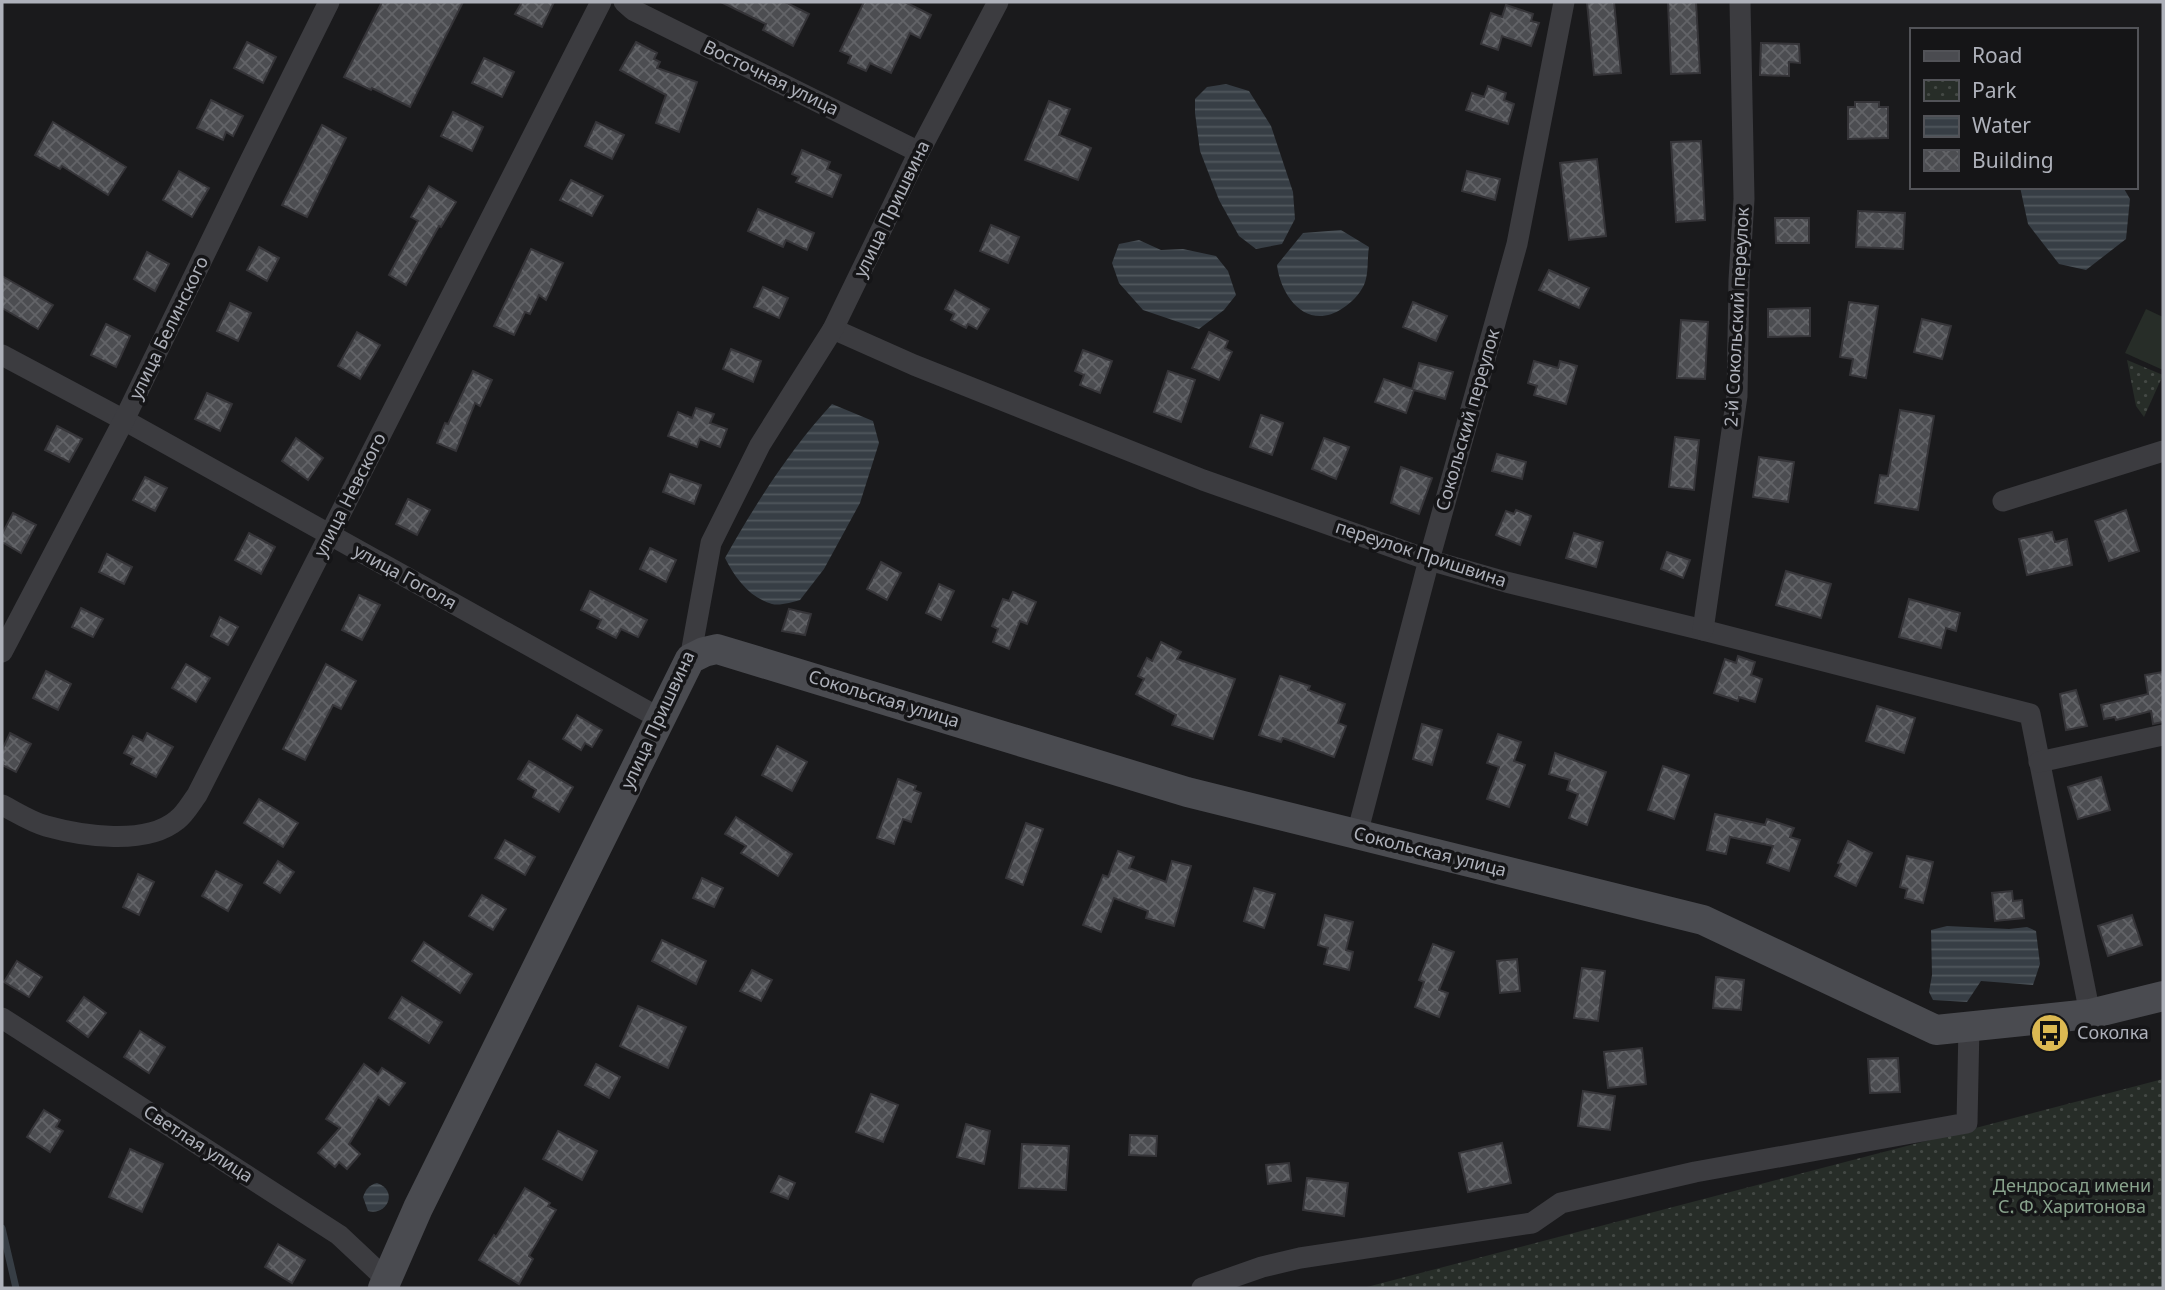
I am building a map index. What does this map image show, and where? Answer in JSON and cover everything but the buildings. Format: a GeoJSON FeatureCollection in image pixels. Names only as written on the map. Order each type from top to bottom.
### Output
{"type":"FeatureCollection","features":[{"type":"Feature","properties":{"kind":"street","name":"улица Белинского"},"geometry":{"type":"LineString","coordinates":[[2,652],[124,420],[329,2]]}},
{"type":"Feature","properties":{"kind":"street","name":"улица Невского"},"geometry":{"type":"LineString","coordinates":[[2,805],[44,826],[103,836],[128,837],[154,832],[177,820],[197,795],[601,2]]}},
{"type":"Feature","properties":{"kind":"street","name":"Восточная улица"},"geometry":{"type":"LineString","coordinates":[[624,2],[633,10],[919,152]]}},
{"type":"Feature","properties":{"kind":"street","name":"улица Пришвина"},"geometry":{"type":"LineString","coordinates":[[385,1284],[418,1208],[690,659],[710,543],[760,445],[833,330],[919,152],[998,2]]}},
{"type":"Feature","properties":{"kind":"street","name":"Сокольский переулок"},"geometry":{"type":"LineString","coordinates":[[1357,834],[1429,560],[1517,244],[1564,2]]}},
{"type":"Feature","properties":{"kind":"street","name":"2-й Сокольский переулок"},"geometry":{"type":"LineString","coordinates":[[1703,630],[1737,396],[1744,198],[1740,2]]}},
{"type":"Feature","properties":{"kind":"street","name":"переулок Пришвина"},"geometry":{"type":"LineString","coordinates":[[833,330],[1203,480],[1429,560],[1506,582],[2030,714],[2039,762]]}},
{"type":"Feature","properties":{"kind":"street","name":"улица Гоголя"},"geometry":{"type":"LineString","coordinates":[[2,355],[661,719]]}},
{"type":"Feature","properties":{"kind":"street"},"geometry":{"type":"LineString","coordinates":[[2003,501],[2163,451]]}},
{"type":"Feature","properties":{"kind":"street","name":"Сокольская улица"},"geometry":{"type":"LineString","coordinates":[[690,659],[717,649],[1187,792],[1703,920],[1937,1030],[2091,1014],[2163,996]]}},
{"type":"Feature","properties":{"kind":"street"},"geometry":{"type":"LineString","coordinates":[[2091,1014],[2039,762],[2163,735]]}},
{"type":"Feature","properties":{"kind":"street","name":"Светлая улица"},"geometry":{"type":"LineString","coordinates":[[2,1018],[339,1236],[385,1284]]}},
{"type":"Feature","properties":{"kind":"street"},"geometry":{"type":"LineString","coordinates":[[1202,1288],[1262,1267],[1300,1258],[1532,1223],[1561,1203],[1682,1175],[1967,1123],[1969,1027]]}},
{"type":"Feature","properties":{"kind":"green space"},"geometry":{"type":"Polygon","coordinates":[[[2146,309],[2163,317],[2163,370],[2125,353],[2146,309]]]}},
{"type":"Feature","properties":{"kind":"green space"},"geometry":{"type":"Polygon","coordinates":[[[2127,360],[2163,375],[2144,417],[2136,406],[2127,360]]]}},
{"type":"Feature","properties":{"kind":"green space","name":"Дендросад имени С. Ф. Харитонова"},"geometry":{"type":"Polygon","coordinates":[[[2163,1079],[2163,1288],[1363,1288],[2163,1079]]]}},
{"type":"Feature","properties":{"kind":"water"},"geometry":{"type":"Polygon","coordinates":[[[1226,84],[1249,91],[1271,126],[1293,192],[1295,219],[1282,244],[1256,249],[1239,236],[1219,200],[1200,151],[1195,99],[1207,87],[1226,84]]]}},
{"type":"Feature","properties":{"kind":"water"},"geometry":{"type":"Polygon","coordinates":[[[2020,189],[2124,189],[2130,199],[2126,239],[2086,270],[2059,264],[2028,224],[2020,189]]]}},
{"type":"Feature","properties":{"kind":"water"},"geometry":{"type":"Polygon","coordinates":[[[1341,230],[1369,247],[1364,285],[1355,298],[1343,308],[1330,314],[1308,314],[1290,299],[1277,265],[1303,233],[1341,230]]]}},
{"type":"Feature","properties":{"kind":"water"},"geometry":{"type":"Polygon","coordinates":[[[1139,240],[1161,250],[1183,249],[1216,256],[1228,271],[1236,295],[1224,310],[1199,329],[1143,310],[1119,283],[1112,263],[1119,244],[1139,240]]]}},
{"type":"Feature","properties":{"kind":"water"},"geometry":{"type":"Polygon","coordinates":[[[832,404],[873,421],[879,443],[860,503],[824,569],[800,600],[772,604],[757,597],[744,586],[725,558],[774,478],[832,404]]]}},
{"type":"Feature","properties":{"kind":"water"},"geometry":{"type":"Polygon","coordinates":[[[1947,926],[2009,929],[2027,927],[2036,931],[2040,964],[2033,985],[1981,981],[1967,1002],[1933,1000],[1929,992],[1932,975],[1931,930],[1947,926]]]}},
{"type":"Feature","properties":{"kind":"water"},"geometry":{"type":"Polygon","coordinates":[[[377,1183],[388,1191],[388,1202],[381,1210],[368,1211],[363,1197],[368,1188],[377,1183]]]}},
{"type":"Feature","properties":{"kind":"waterway"},"geometry":{"type":"LineString","coordinates":[[2,1228],[16,1288]]}},
{"type":"Feature","properties":{"kind":"place","name":"Соколка"},"geometry":{"type":"Point","coordinates":[2050,1033]}}]}
